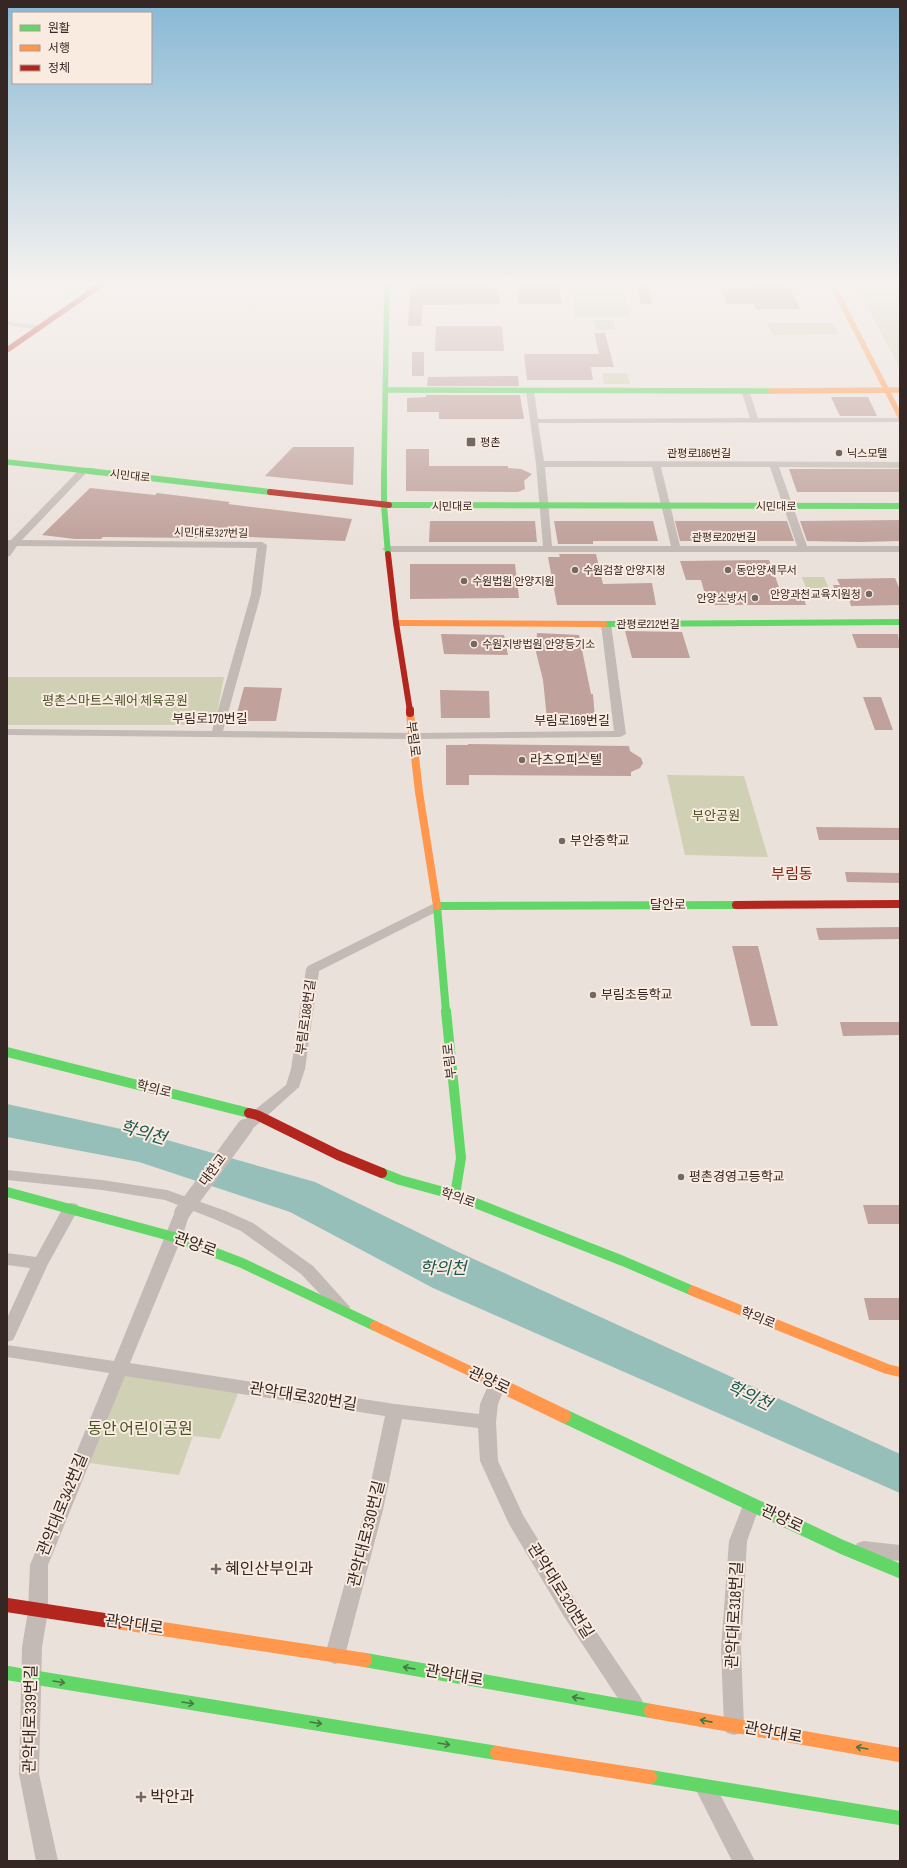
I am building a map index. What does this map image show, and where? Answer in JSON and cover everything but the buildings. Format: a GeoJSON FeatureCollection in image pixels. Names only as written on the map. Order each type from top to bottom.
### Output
{"type":"FeatureCollection","features":[{"type":"Feature","properties":{"kind":"street","name":"부림로"},"geometry":{"type":"LineString","coordinates":[[386,369],[384,505],[387,550],[413,736],[419,792],[437,906],[450,1064],[461,1158],[455,1195]]}},
{"type":"Feature","properties":{"kind":"street"},"geometry":{"type":"LineString","coordinates":[[877,369],[900,416]]}},
{"type":"Feature","properties":{"kind":"street"},"geometry":{"type":"LineString","coordinates":[[386,390],[900,390]]}},
{"type":"Feature","properties":{"kind":"street"},"geometry":{"type":"LineString","coordinates":[[745,390],[755,421]]}},
{"type":"Feature","properties":{"kind":"street"},"geometry":{"type":"LineString","coordinates":[[530,391],[540,464],[542,506],[548,549]]}},
{"type":"Feature","properties":{"kind":"street"},"geometry":{"type":"LineString","coordinates":[[534,421],[900,420]]}},
{"type":"Feature","properties":{"kind":"street","name":"시민대로"},"geometry":{"type":"LineString","coordinates":[[7,462],[384,505],[900,506]]}},
{"type":"Feature","properties":{"kind":"street","name":"관평로186번길"},"geometry":{"type":"LineString","coordinates":[[540,464],[900,465]]}},
{"type":"Feature","properties":{"kind":"street"},"geometry":{"type":"LineString","coordinates":[[656,464],[676,549]]}},
{"type":"Feature","properties":{"kind":"street"},"geometry":{"type":"LineString","coordinates":[[774,465],[802,549]]}},
{"type":"Feature","properties":{"kind":"street"},"geometry":{"type":"LineString","coordinates":[[7,554],[10,543],[83,471]]}},
{"type":"Feature","properties":{"kind":"street","name":"시민대로327번길"},"geometry":{"type":"LineString","coordinates":[[10,543],[262,545],[256,594],[217,733]]}},
{"type":"Feature","properties":{"kind":"street","name":"관평로202번길"},"geometry":{"type":"LineString","coordinates":[[387,550],[900,549]]}},
{"type":"Feature","properties":{"kind":"street","name":"관평로212번길"},"geometry":{"type":"LineString","coordinates":[[396,623],[606,624],[900,622]]}},
{"type":"Feature","properties":{"kind":"street","name":"부림로169번길"},"geometry":{"type":"LineString","coordinates":[[413,736],[620,734],[606,624]]}},
{"type":"Feature","properties":{"kind":"street","name":"부림로170번길"},"geometry":{"type":"LineString","coordinates":[[7,732],[413,736]]}},
{"type":"Feature","properties":{"kind":"street","name":"달안로"},"geometry":{"type":"LineString","coordinates":[[437,906],[900,904]]}},
{"type":"Feature","properties":{"kind":"street","name":"부림로188번길"},"geometry":{"type":"LineString","coordinates":[[257,1115],[292,1087],[298,1069],[313,969],[437,906]]}},
{"type":"Feature","properties":{"kind":"street","name":"학의로"},"geometry":{"type":"LineString","coordinates":[[7,1052],[257,1115],[338,1155],[400,1180],[455,1195],[623,1260],[760,1319],[887,1369],[900,1372]]}},
{"type":"Feature","properties":{"kind":"street","name":"대한교"},"geometry":{"type":"LineString","coordinates":[[174,1237],[182,1213],[245,1127],[257,1115]]}},
{"type":"Feature","properties":{"kind":"street"},"geometry":{"type":"LineString","coordinates":[[7,1175],[102,1185],[167,1195],[220,1215],[247,1227],[307,1270],[347,1313]]}},
{"type":"Feature","properties":{"kind":"street","name":"관양로"},"geometry":{"type":"LineString","coordinates":[[7,1192],[71,1208],[174,1237],[242,1263],[751,1505],[842,1547],[900,1571]]}},
{"type":"Feature","properties":{"kind":"street"},"geometry":{"type":"LineString","coordinates":[[7,1336],[40,1264],[71,1208]]}},
{"type":"Feature","properties":{"kind":"street","name":"관악대로342번길"},"geometry":{"type":"LineString","coordinates":[[32,1647],[38,1611],[39,1565],[174,1237]]}},
{"type":"Feature","properties":{"kind":"street"},"geometry":{"type":"LineString","coordinates":[[7,1259],[40,1264]]}},
{"type":"Feature","properties":{"kind":"street"},"geometry":{"type":"LineString","coordinates":[[7,1351],[119,1369]]}},
{"type":"Feature","properties":{"kind":"street","name":"관악대로320번길"},"geometry":{"type":"LineString","coordinates":[[119,1369],[395,1412],[487,1422]]}},
{"type":"Feature","properties":{"kind":"street","name":"관악대로320번길"},"geometry":{"type":"LineString","coordinates":[[497,1384],[489,1404],[487,1422],[489,1461],[516,1519],[570,1609],[636,1708]]}},
{"type":"Feature","properties":{"kind":"street","name":"관악대로330번길"},"geometry":{"type":"LineString","coordinates":[[335,1655],[374,1510],[395,1412]]}},
{"type":"Feature","properties":{"kind":"street","name":"관악대로318번길"},"geometry":{"type":"LineString","coordinates":[[734,1726],[730,1649],[738,1541],[751,1505]]}},
{"type":"Feature","properties":{"kind":"street"},"geometry":{"type":"LineString","coordinates":[[842,1547],[900,1554]]}},
{"type":"Feature","properties":{"kind":"street","name":"관악대로"},"geometry":{"type":"LineString","coordinates":[[7,1605],[38,1611],[335,1655],[900,1755]]}},
{"type":"Feature","properties":{"kind":"street","name":"관악대로339번길"},"geometry":{"type":"LineString","coordinates":[[32,1647],[29,1774],[47,1861]]}},
{"type":"Feature","properties":{"kind":"street"},"geometry":{"type":"LineString","coordinates":[[7,1673],[900,1818]]}},
{"type":"Feature","properties":{"kind":"street"},"geometry":{"type":"LineString","coordinates":[[705,1787],[744,1861]]}},
{"type":"Feature","properties":{"kind":"green space"},"geometry":{"type":"Polygon","coordinates":[[[602,373],[627,373],[630,384],[604,384],[602,373]]]}},
{"type":"Feature","properties":{"kind":"green space"},"geometry":{"type":"Polygon","coordinates":[[[802,577],[824,577],[833,598],[810,599],[802,577]]]}},
{"type":"Feature","properties":{"kind":"green space","name":"평촌스마트스퀘어 체육공원"},"geometry":{"type":"Polygon","coordinates":[[[7,677],[224,677],[216,719],[204,725],[7,725],[7,677]]]}},
{"type":"Feature","properties":{"kind":"green space","name":"부안공원"},"geometry":{"type":"Polygon","coordinates":[[[667,775],[744,776],[768,857],[685,855],[667,775]]]}},
{"type":"Feature","properties":{"kind":"green space","name":"동안 어린이공원"},"geometry":{"type":"Polygon","coordinates":[[[126,1372],[239,1391],[220,1439],[193,1436],[179,1475],[89,1463],[126,1372]]]}},
{"type":"Feature","properties":{"kind":"water","name":"학의천"},"geometry":{"type":"Polygon","coordinates":[[[7,1104],[153,1136],[315,1182],[454,1250],[900,1454],[900,1493],[433,1288],[290,1212],[139,1162],[7,1137],[7,1104]]]}},
{"type":"Feature","properties":{"kind":"traffic: fast"},"geometry":{"type":"LineString","coordinates":[[386,369],[384,505],[388,554]]}},
{"type":"Feature","properties":{"kind":"traffic: fast"},"geometry":{"type":"LineString","coordinates":[[386,390],[771,391]]}},
{"type":"Feature","properties":{"kind":"traffic: fast"},"geometry":{"type":"LineString","coordinates":[[7,462],[270,492]]}},
{"type":"Feature","properties":{"kind":"traffic: fast"},"geometry":{"type":"LineString","coordinates":[[389,505],[900,506]]}},
{"type":"Feature","properties":{"kind":"traffic: fast"},"geometry":{"type":"LineString","coordinates":[[604,624],[900,622]]}},
{"type":"Feature","properties":{"kind":"traffic: fast"},"geometry":{"type":"LineString","coordinates":[[437,906],[736,905]]}},
{"type":"Feature","properties":{"kind":"traffic: fast"},"geometry":{"type":"LineString","coordinates":[[437,906],[450,1064],[461,1158],[455,1195]]}},
{"type":"Feature","properties":{"kind":"traffic: fast"},"geometry":{"type":"LineString","coordinates":[[7,1052],[249,1113]]}},
{"type":"Feature","properties":{"kind":"traffic: fast"},"geometry":{"type":"LineString","coordinates":[[382,1173],[400,1180],[455,1195],[623,1261],[693,1291]]}},
{"type":"Feature","properties":{"kind":"traffic: fast"},"geometry":{"type":"LineString","coordinates":[[7,1192],[174,1237],[242,1263],[375,1326]]}},
{"type":"Feature","properties":{"kind":"traffic: fast"},"geometry":{"type":"LineString","coordinates":[[564,1416],[842,1547],[900,1571]]}},
{"type":"Feature","properties":{"kind":"traffic: fast"},"geometry":{"type":"LineString","coordinates":[[365,1660],[651,1711]]}},
{"type":"Feature","properties":{"kind":"traffic: fast"},"geometry":{"type":"LineString","coordinates":[[7,1673],[497,1753]]}},
{"type":"Feature","properties":{"kind":"traffic: fast"},"geometry":{"type":"LineString","coordinates":[[650,1777],[900,1818]]}},
{"type":"Feature","properties":{"kind":"traffic: slow"},"geometry":{"type":"LineString","coordinates":[[876,369],[900,416]]}},
{"type":"Feature","properties":{"kind":"traffic: slow"},"geometry":{"type":"LineString","coordinates":[[771,391],[900,390]]}},
{"type":"Feature","properties":{"kind":"traffic: slow"},"geometry":{"type":"LineString","coordinates":[[396,623],[604,624]]}},
{"type":"Feature","properties":{"kind":"traffic: slow"},"geometry":{"type":"LineString","coordinates":[[410,713],[419,792],[437,906]]}},
{"type":"Feature","properties":{"kind":"traffic: slow"},"geometry":{"type":"LineString","coordinates":[[693,1291],[887,1369],[900,1372]]}},
{"type":"Feature","properties":{"kind":"traffic: slow"},"geometry":{"type":"LineString","coordinates":[[375,1326],[564,1416]]}},
{"type":"Feature","properties":{"kind":"traffic: slow"},"geometry":{"type":"LineString","coordinates":[[117,1622],[365,1660]]}},
{"type":"Feature","properties":{"kind":"traffic: slow"},"geometry":{"type":"LineString","coordinates":[[651,1711],[900,1755]]}},
{"type":"Feature","properties":{"kind":"traffic: slow"},"geometry":{"type":"LineString","coordinates":[[497,1753],[650,1777]]}},
{"type":"Feature","properties":{"kind":"traffic: jam"},"geometry":{"type":"LineString","coordinates":[[270,492],[389,505]]}},
{"type":"Feature","properties":{"kind":"traffic: jam"},"geometry":{"type":"LineString","coordinates":[[388,554],[396,623],[410,713]]}},
{"type":"Feature","properties":{"kind":"traffic: jam"},"geometry":{"type":"LineString","coordinates":[[736,905],[900,904]]}},
{"type":"Feature","properties":{"kind":"traffic: jam"},"geometry":{"type":"LineString","coordinates":[[249,1113],[257,1115],[338,1155],[382,1173]]}},
{"type":"Feature","properties":{"kind":"traffic: jam"},"geometry":{"type":"LineString","coordinates":[[7,1605],[117,1622]]}},
{"type":"Feature","properties":{"kind":"place","name":"평촌"},"geometry":{"type":"Point","coordinates":[471,442]}},
{"type":"Feature","properties":{"kind":"place","name":"닉스모텔"},"geometry":{"type":"Point","coordinates":[839,453]}},
{"type":"Feature","properties":{"kind":"place","name":"수원검찰 안양지청"},"geometry":{"type":"Point","coordinates":[575,570]}},
{"type":"Feature","properties":{"kind":"place","name":"동안양세무서"},"geometry":{"type":"Point","coordinates":[728,570]}},
{"type":"Feature","properties":{"kind":"place","name":"수원법원 안양지원"},"geometry":{"type":"Point","coordinates":[464,581]}},
{"type":"Feature","properties":{"kind":"place","name":"안양과천교육지원청"},"geometry":{"type":"Point","coordinates":[869,594]}},
{"type":"Feature","properties":{"kind":"place","name":"안양소방서"},"geometry":{"type":"Point","coordinates":[755,598]}},
{"type":"Feature","properties":{"kind":"place","name":"수원지방법원 안양등기소"},"geometry":{"type":"Point","coordinates":[474,644]}},
{"type":"Feature","properties":{"kind":"place","name":"라츠오피스텔"},"geometry":{"type":"Point","coordinates":[522,760]}},
{"type":"Feature","properties":{"kind":"place","name":"부안중학교"},"geometry":{"type":"Point","coordinates":[562,841]}},
{"type":"Feature","properties":{"kind":"place","name":"부림초등학교"},"geometry":{"type":"Point","coordinates":[593,995]}},
{"type":"Feature","properties":{"kind":"place","name":"평촌경영고등학교"},"geometry":{"type":"Point","coordinates":[681,1177]}},
{"type":"Feature","properties":{"kind":"place","name":"혜인산부인과"},"geometry":{"type":"Point","coordinates":[216,1569]}},
{"type":"Feature","properties":{"kind":"place","name":"박안과"},"geometry":{"type":"Point","coordinates":[141,1797]}},
{"type":"Feature","properties":{"kind":"district","name":"부림동"},"geometry":{"type":"Point","coordinates":[792,874]}}]}
